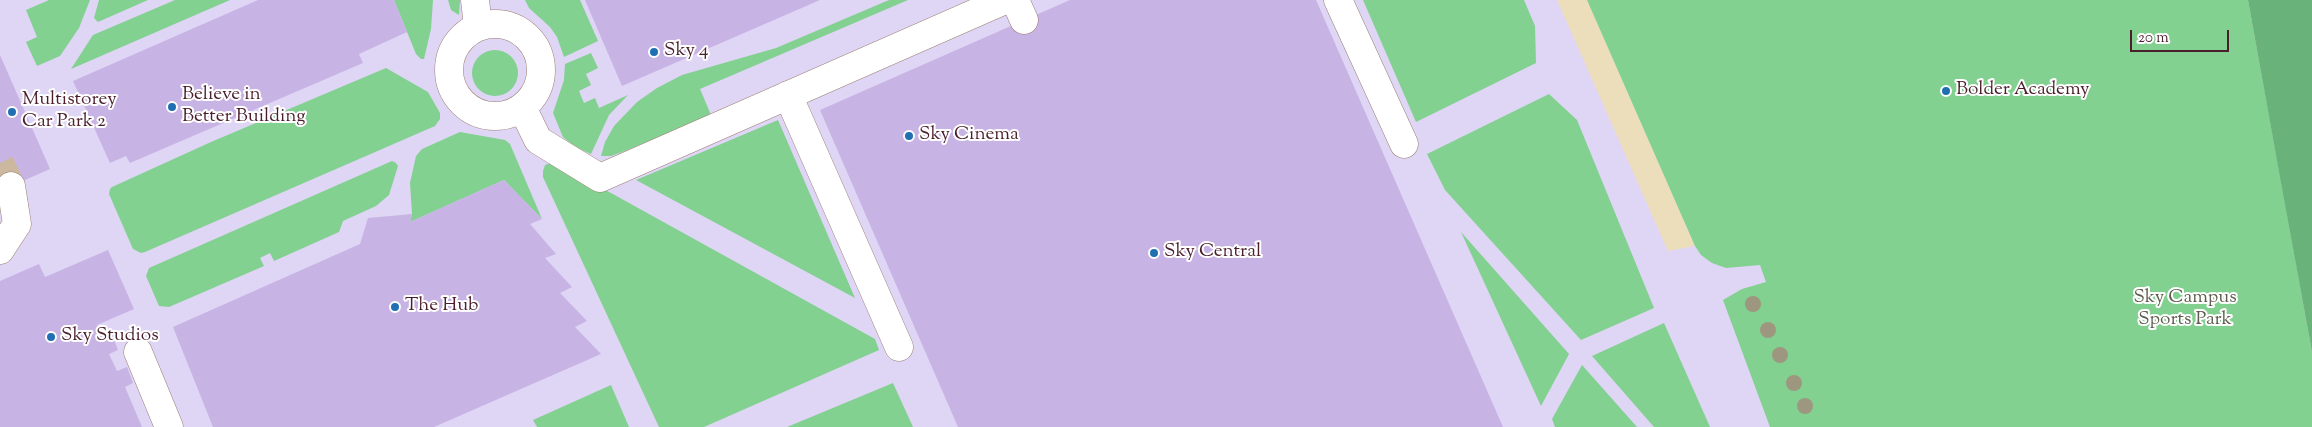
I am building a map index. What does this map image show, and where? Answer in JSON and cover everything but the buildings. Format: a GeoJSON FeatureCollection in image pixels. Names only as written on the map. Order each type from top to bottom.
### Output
{"type":"FeatureCollection","features":[{"type":"Feature","properties":{"kind":"lane"},"geometry":{"type":"LineString","coordinates":[[475,0],[478,27]]}},
{"type":"Feature","properties":{"kind":"lane"},"geometry":{"type":"LineString","coordinates":[[522,107],[538,140],[600,178],[1004,0]]}},
{"type":"Feature","properties":{"kind":"lane"},"geometry":{"type":"LineString","coordinates":[[1338,0],[1404,144]]}},
{"type":"Feature","properties":{"kind":"lane"},"geometry":{"type":"LineString","coordinates":[[494,24],[510,27],[524,35],[535,47],[540,62],[540,78],[535,93],[522,107],[510,114],[482,115],[469,109],[458,99],[451,86],[449,65],[456,45],[466,34],[478,27],[494,24]]}},
{"type":"Feature","properties":{"kind":"lane"},"geometry":{"type":"LineString","coordinates":[[788,95],[899,347]]}},
{"type":"Feature","properties":{"kind":"lane"},"geometry":{"type":"LineString","coordinates":[[0,250],[17,224],[11,186]]}},
{"type":"Feature","properties":{"kind":"lane"},"geometry":{"type":"LineString","coordinates":[[138,352],[169,427]]}},
{"type":"Feature","properties":{"kind":"shaded area","name":"Sky Studios"},"geometry":{"type":"Polygon","coordinates":[[[0,0],[1557,0],[1668,251],[1695,246],[1587,0],[2248,0],[2312,352],[2312,427],[0,427],[0,0]]]}},
{"type":"Feature","properties":{"kind":"green space"},"geometry":{"type":"Polygon","coordinates":[[[49,0],[90,0],[79,28],[60,56],[37,66],[26,42],[37,37],[26,10],[49,0]]]}},
{"type":"Feature","properties":{"kind":"green space"},"geometry":{"type":"Polygon","coordinates":[[[99,0],[148,0],[98,22],[94,18],[99,0]]]}},
{"type":"Feature","properties":{"kind":"green space"},"geometry":{"type":"Polygon","coordinates":[[[175,0],[230,0],[71,69],[93,35],[175,0]]]}},
{"type":"Feature","properties":{"kind":"green space"},"geometry":{"type":"Polygon","coordinates":[[[394,0],[433,0],[431,29],[424,59],[421,59],[416,54],[394,0]]]}},
{"type":"Feature","properties":{"kind":"green space"},"geometry":{"type":"Polygon","coordinates":[[[448,0],[460,0],[459,15],[451,10],[448,0]]]}},
{"type":"Feature","properties":{"kind":"green space"},"geometry":{"type":"Polygon","coordinates":[[[525,0],[580,0],[598,41],[564,57],[557,37],[550,27],[529,8],[525,0]]]}},
{"type":"Feature","properties":{"kind":"green space"},"geometry":{"type":"Polygon","coordinates":[[[889,0],[908,0],[700,89],[711,115],[625,151],[611,156],[601,156],[605,142],[614,126],[637,102],[657,88],[682,75],[776,48],[889,0]]]}},
{"type":"Feature","properties":{"kind":"green space"},"geometry":{"type":"Polygon","coordinates":[[[1363,0],[1524,0],[1535,26],[1536,63],[1416,122],[1363,0]]]}},
{"type":"Feature","properties":{"kind":"green space","name":"Sky Campus Sports Park"},"geometry":{"type":"Polygon","coordinates":[[[1587,0],[2248,0],[2312,352],[2312,427],[1770,427],[1723,300],[1742,289],[1766,282],[1760,265],[1726,268],[1712,263],[1701,255],[1695,246],[1587,0]]]}},
{"type":"Feature","properties":{"kind":"green space"},"geometry":{"type":"Polygon","coordinates":[[[2248,0],[2312,0],[2312,352],[2281,183],[2248,0]]]}},
{"type":"Feature","properties":{"kind":"green space"},"geometry":{"type":"Polygon","coordinates":[[[491,50],[499,50],[508,54],[514,60],[518,73],[514,86],[508,92],[499,96],[491,96],[482,92],[476,86],[472,77],[472,69],[476,60],[482,54],[491,50]]]}},
{"type":"Feature","properties":{"kind":"green space"},"geometry":{"type":"Polygon","coordinates":[[[591,53],[598,68],[586,74],[591,85],[579,91],[584,103],[595,98],[599,108],[628,95],[609,115],[591,154],[575,147],[563,137],[553,113],[564,80],[565,64],[591,53]]]}},
{"type":"Feature","properties":{"kind":"green space"},"geometry":{"type":"Polygon","coordinates":[[[386,68],[428,92],[440,113],[440,119],[435,126],[145,252],[141,253],[133,249],[109,194],[112,187],[211,142],[386,68]]]}},
{"type":"Feature","properties":{"kind":"green space"},"geometry":{"type":"Polygon","coordinates":[[[1549,94],[1577,120],[1654,308],[1581,340],[1445,190],[1427,154],[1549,94]]]}},
{"type":"Feature","properties":{"kind":"green space"},"geometry":{"type":"Polygon","coordinates":[[[778,120],[855,298],[636,180],[778,120]]]}},
{"type":"Feature","properties":{"kind":"green space"},"geometry":{"type":"Polygon","coordinates":[[[460,132],[505,140],[510,144],[542,219],[504,180],[410,222],[412,214],[410,183],[416,156],[422,149],[460,132]]]}},
{"type":"Feature","properties":{"kind":"green space"},"geometry":{"type":"Polygon","coordinates":[[[392,161],[398,166],[389,195],[376,206],[343,221],[339,232],[274,261],[270,253],[260,258],[264,266],[169,307],[159,306],[146,276],[149,268],[392,161]]]}},
{"type":"Feature","properties":{"kind":"green space"},"geometry":{"type":"Polygon","coordinates":[[[551,163],[611,193],[875,339],[879,350],[704,427],[659,427],[543,177],[545,165],[551,163]]]}},
{"type":"Feature","properties":{"kind":"green space"},"geometry":{"type":"Polygon","coordinates":[[[1461,232],[1569,354],[1541,406],[1461,232]]]}},
{"type":"Feature","properties":{"kind":"green space"},"geometry":{"type":"Polygon","coordinates":[[[1664,323],[1710,427],[1654,427],[1592,356],[1664,323]]]}},
{"type":"Feature","properties":{"kind":"green space"},"geometry":{"type":"Polygon","coordinates":[[[1582,365],[1637,427],[1555,427],[1552,419],[1582,365]]]}},
{"type":"Feature","properties":{"kind":"green space"},"geometry":{"type":"Polygon","coordinates":[[[893,383],[913,427],[787,427],[893,383]]]}},
{"type":"Feature","properties":{"kind":"green space"},"geometry":{"type":"Polygon","coordinates":[[[611,385],[629,427],[537,427],[533,420],[611,385]]]}},
{"type":"Feature","properties":{"kind":"tunnel"},"geometry":{"type":"LineString","coordinates":[[0,163],[11,186]]}},
{"type":"Feature","properties":{"kind":"place","name":"Sky 4"},"geometry":{"type":"Point","coordinates":[654,52]}},
{"type":"Feature","properties":{"kind":"place","name":"Bolder Academy"},"geometry":{"type":"Point","coordinates":[1946,91]}},
{"type":"Feature","properties":{"kind":"place","name":"Believe in Better Building"},"geometry":{"type":"Point","coordinates":[172,107]}},
{"type":"Feature","properties":{"kind":"place","name":"Multistorey Car Park 2"},"geometry":{"type":"Point","coordinates":[12,112]}},
{"type":"Feature","properties":{"kind":"place","name":"Sky Cinema"},"geometry":{"type":"Point","coordinates":[909,136]}},
{"type":"Feature","properties":{"kind":"place","name":"Sky Central"},"geometry":{"type":"Point","coordinates":[1154,253]}},
{"type":"Feature","properties":{"kind":"place","name":"The Hub"},"geometry":{"type":"Point","coordinates":[395,307]}},
{"type":"Feature","properties":{"kind":"place","name":"Sky Studios"},"geometry":{"type":"Point","coordinates":[51,337]}}]}
